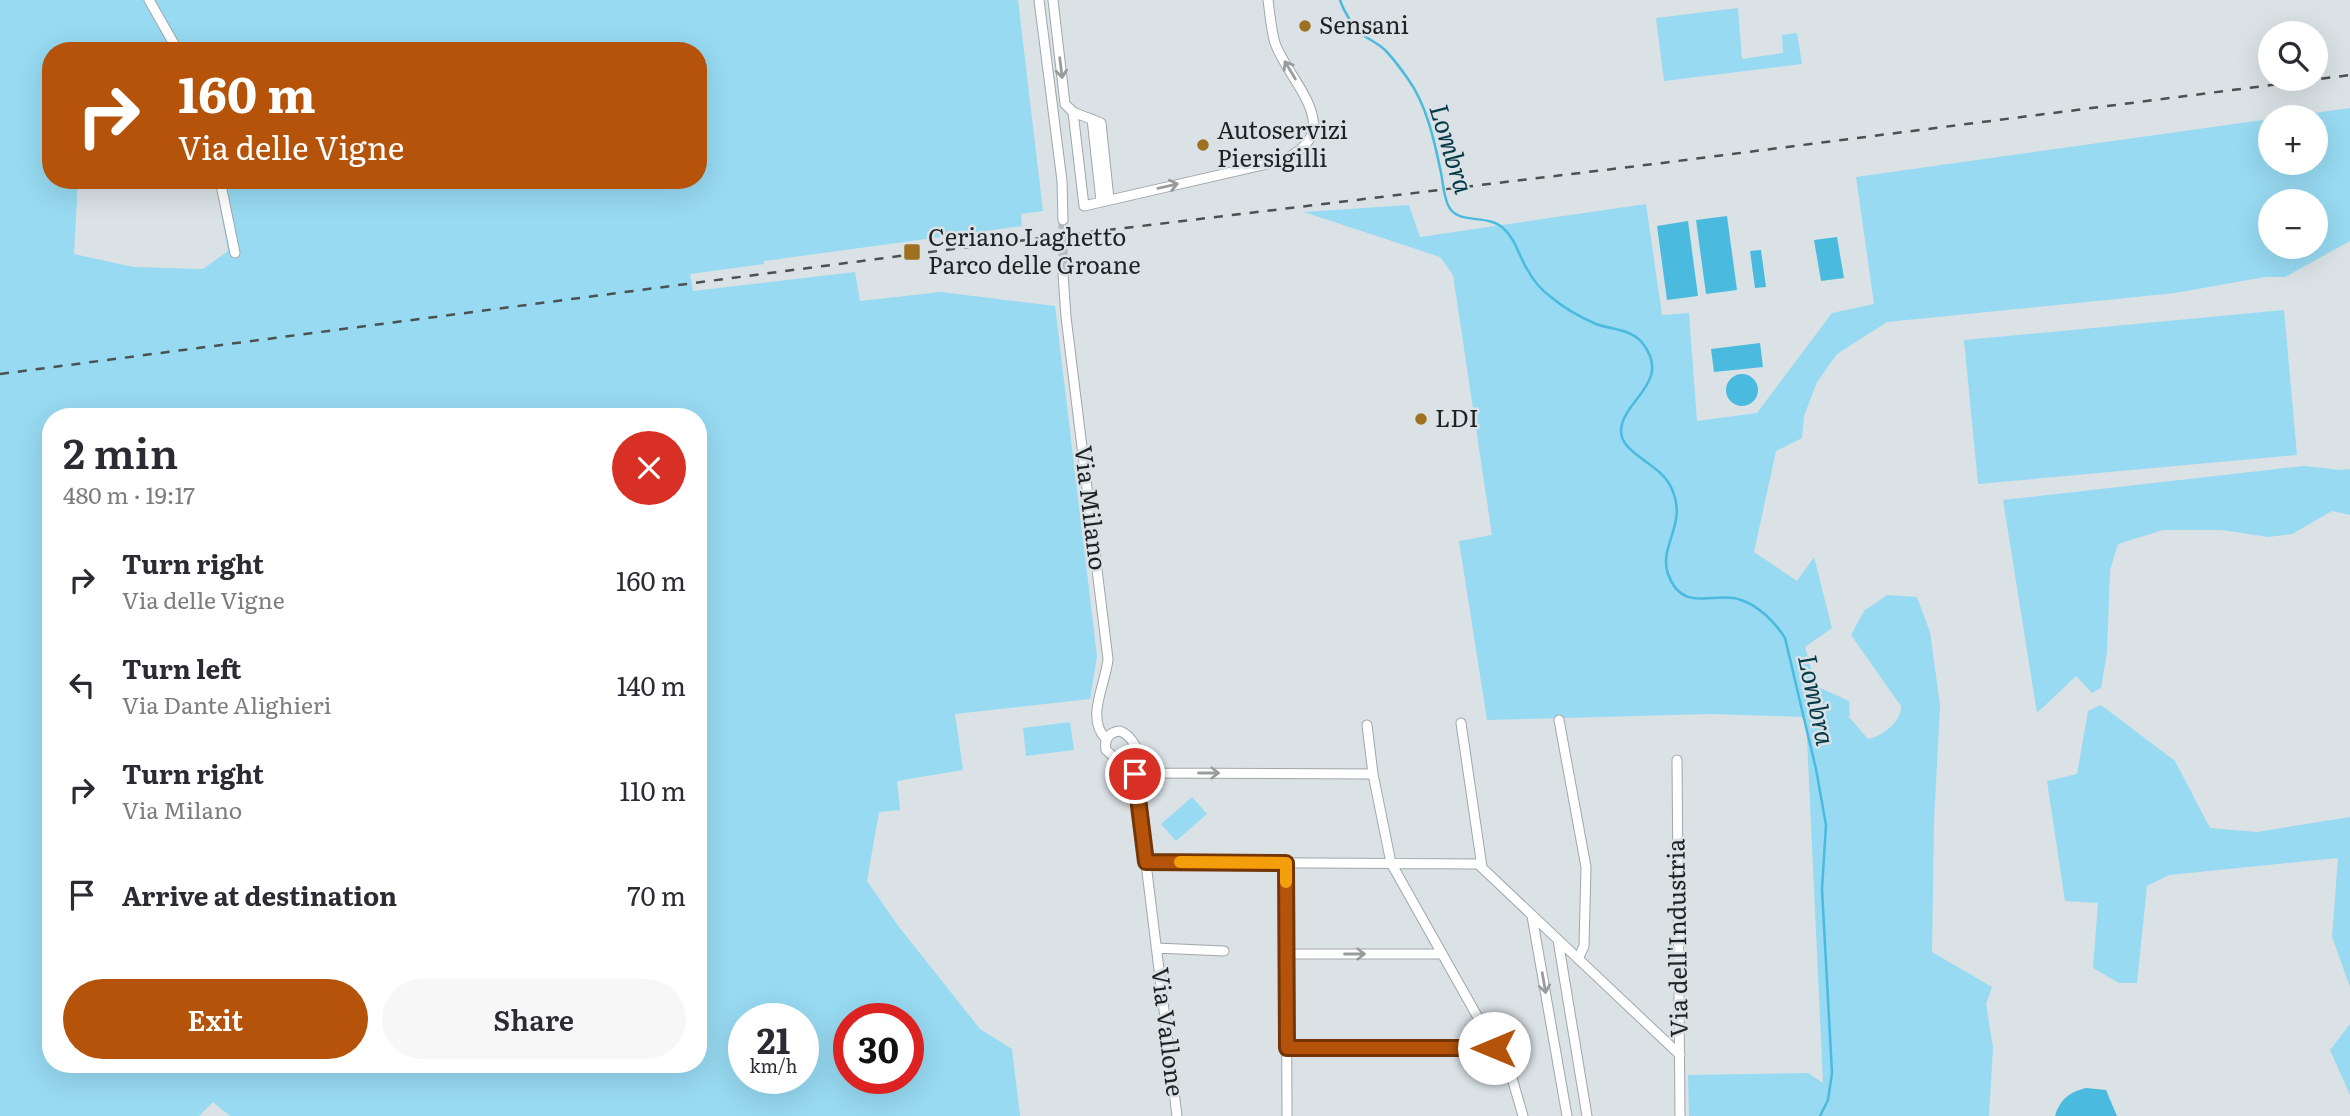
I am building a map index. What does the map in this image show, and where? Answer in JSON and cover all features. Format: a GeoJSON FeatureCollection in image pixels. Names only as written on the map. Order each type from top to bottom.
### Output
{"type":"FeatureCollection","features":[{"type":"Feature","properties":{"kind":"street"},"geometry":{"type":"LineString","coordinates":[[149,0],[173,42]]}},
{"type":"Feature","properties":{"kind":"street"},"geometry":{"type":"LineString","coordinates":[[1039,0],[1062,181],[1063,220]]}},
{"type":"Feature","properties":{"kind":"street"},"geometry":{"type":"LineString","coordinates":[[1053,0],[1065,104],[1073,112],[1092,120],[1105,200]]}},
{"type":"Feature","properties":{"kind":"street"},"geometry":{"type":"LineString","coordinates":[[1073,112],[1084,205],[1297,154],[1308,141],[1312,129],[1312,114],[1306,96],[1275,44],[1268,0]]}},
{"type":"Feature","properties":{"kind":"street"},"geometry":{"type":"LineString","coordinates":[[222,189],[235,253]]}},
{"type":"Feature","properties":{"kind":"street","name":"Via Milano"},"geometry":{"type":"LineString","coordinates":[[1063,274],[1108,659],[1096,717],[1097,726],[1106,739]]}},
{"type":"Feature","properties":{"kind":"street"},"geometry":{"type":"LineString","coordinates":[[1559,720],[1586,867],[1584,946],[1578,959]]}},
{"type":"Feature","properties":{"kind":"street"},"geometry":{"type":"LineString","coordinates":[[1461,723],[1482,867]]}},
{"type":"Feature","properties":{"kind":"street"},"geometry":{"type":"LineString","coordinates":[[1367,725],[1373,774],[1391,863],[1512,1078],[1523,1116]]}},
{"type":"Feature","properties":{"kind":"street"},"geometry":{"type":"LineString","coordinates":[[1373,774],[1150,773],[1138,771],[1109,754],[1105,744],[1106,739],[1114,732],[1125,732],[1142,763],[1138,771],[1146,862],[1473,863],[1482,867],[1680,1055]]}},
{"type":"Feature","properties":{"kind":"street","name":"Via dell'Industria"},"geometry":{"type":"LineString","coordinates":[[1676,760],[1680,1116]]}},
{"type":"Feature","properties":{"kind":"street","name":"Via Vallone"},"geometry":{"type":"LineString","coordinates":[[1146,862],[1177,1116]]}},
{"type":"Feature","properties":{"kind":"street"},"geometry":{"type":"LineString","coordinates":[[1286,863],[1287,1116]]}},
{"type":"Feature","properties":{"kind":"street"},"geometry":{"type":"LineString","coordinates":[[1532,916],[1567,1116]]}},
{"type":"Feature","properties":{"kind":"street"},"geometry":{"type":"LineString","coordinates":[[1558,940],[1587,1116]]}},
{"type":"Feature","properties":{"kind":"street","name":"Via Vallone"},"geometry":{"type":"LineString","coordinates":[[1156,948],[1224,951]]}},
{"type":"Feature","properties":{"kind":"street"},"geometry":{"type":"LineString","coordinates":[[1287,954],[1441,954]]}},
{"type":"Feature","properties":{"kind":"street"},"geometry":{"type":"LineString","coordinates":[[1287,1048],[1494,1048]]}},
{"type":"Feature","properties":{"kind":"shaded area"},"geometry":{"type":"Polygon","coordinates":[[[0,0],[1018,0],[1043,211],[1021,214],[1022,226],[764,261],[764,264],[690,274],[693,291],[855,272],[860,301],[941,292],[1055,306],[1097,656],[1090,699],[955,714],[963,770],[897,781],[900,810],[879,812],[867,881],[899,927],[980,1029],[1012,1049],[1020,1116],[230,1116],[213,1102],[199,1116],[0,1116],[0,0]]]}},
{"type":"Feature","properties":{"kind":"shaded area"},"geometry":{"type":"Polygon","coordinates":[[[1738,8],[1742,59],[1783,53],[1782,35],[1797,33],[1802,64],[1664,81],[1656,18],[1738,8]]]}},
{"type":"Feature","properties":{"kind":"shaded area"},"geometry":{"type":"Polygon","coordinates":[[[2350,108],[2350,241],[2328,253],[2328,189],[2258,189],[2258,259],[2318,259],[2285,277],[2265,277],[2175,293],[1887,322],[1837,354],[1817,382],[1804,416],[1802,438],[1776,451],[1754,552],[1797,581],[1814,557],[1832,628],[1805,647],[1816,686],[1849,701],[1850,716],[1845,717],[1849,717],[1868,739],[1879,735],[1895,723],[1901,706],[1851,635],[1864,611],[1887,595],[1917,597],[1930,632],[1940,705],[1934,822],[1932,952],[1992,987],[1986,1004],[1993,1047],[1989,1116],[1689,1116],[1688,1075],[1808,1073],[1823,1083],[1806,717],[1711,714],[1487,720],[1459,541],[1492,535],[1453,275],[1440,257],[1304,212],[1409,205],[1420,237],[1646,204],[1662,315],[1689,313],[1697,421],[1757,413],[1832,313],[1874,304],[1856,177],[2258,121],[2258,175],[2328,175],[2328,111],[2350,108]]]}},
{"type":"Feature","properties":{"kind":"shaded area"},"geometry":{"type":"Polygon","coordinates":[[[1727,216],[1737,290],[1706,294],[1696,220],[1727,216]]]}},
{"type":"Feature","properties":{"kind":"shaded area"},"geometry":{"type":"Polygon","coordinates":[[[1688,221],[1698,296],[1667,300],[1657,226],[1688,221]]]}},
{"type":"Feature","properties":{"kind":"shaded area"},"geometry":{"type":"Polygon","coordinates":[[[1837,237],[1844,278],[1821,281],[1814,240],[1837,237]]]}},
{"type":"Feature","properties":{"kind":"shaded area"},"geometry":{"type":"Polygon","coordinates":[[[1761,250],[1766,287],[1755,288],[1750,251],[1761,250]]]}},
{"type":"Feature","properties":{"kind":"shaded area"},"geometry":{"type":"Polygon","coordinates":[[[2284,310],[2297,455],[1978,484],[1964,340],[2284,310]]]}},
{"type":"Feature","properties":{"kind":"shaded area"},"geometry":{"type":"Polygon","coordinates":[[[1760,343],[1763,367],[1714,372],[1711,349],[1760,343]]]}},
{"type":"Feature","properties":{"kind":"shaded area"},"geometry":{"type":"Polygon","coordinates":[[[1742,374],[1753,379],[1758,390],[1753,401],[1742,406],[1731,401],[1726,390],[1731,379],[1742,374]]]}},
{"type":"Feature","properties":{"kind":"shaded area"},"geometry":{"type":"Polygon","coordinates":[[[2304,466],[2350,469],[2350,515],[2332,511],[2292,534],[2268,537],[2222,530],[2163,530],[2118,544],[2110,570],[2107,652],[2101,688],[2092,693],[2076,676],[2037,713],[2003,500],[2304,466]]]}},
{"type":"Feature","properties":{"kind":"shaded area"},"geometry":{"type":"Polygon","coordinates":[[[2101,705],[2175,761],[2210,828],[2257,832],[2350,817],[2350,987],[2332,937],[2338,858],[2169,875],[2147,886],[2137,983],[2119,983],[2093,968],[2098,903],[2065,901],[2047,781],[2077,774],[2088,711],[2101,705]]]}},
{"type":"Feature","properties":{"kind":"shaded area"},"geometry":{"type":"Polygon","coordinates":[[[1070,722],[1074,750],[1026,756],[1023,728],[1070,722]]]}},
{"type":"Feature","properties":{"kind":"shaded area"},"geometry":{"type":"Polygon","coordinates":[[[1192,797],[1207,814],[1176,841],[1161,824],[1192,797]]]}},
{"type":"Feature","properties":{"kind":"shaded area"},"geometry":{"type":"Polygon","coordinates":[[[2350,1024],[2350,1095],[2330,1050],[2350,1024]]]}},
{"type":"Feature","properties":{"kind":"shaded area"},"geometry":{"type":"Polygon","coordinates":[[[2086,1088],[2106,1090],[2117,1116],[2055,1116],[2066,1097],[2086,1088]]]}},
{"type":"Feature","properties":{"kind":"waterway","name":"Lombra"},"geometry":{"type":"LineString","coordinates":[[1340,0],[1356,28],[1388,53],[1420,99],[1438,157],[1445,196],[1452,211],[1465,218],[1489,221],[1503,228],[1514,242],[1532,277],[1547,294],[1578,316],[1628,333],[1644,345],[1651,358],[1652,370],[1649,381],[1629,409],[1621,430],[1627,446],[1665,478],[1676,500],[1677,512],[1666,563],[1674,586],[1691,598],[1731,598],[1748,603],[1766,615],[1785,638],[1816,769],[1826,825],[1822,889],[1832,1073],[1828,1100],[1820,1116]]}},
{"type":"Feature","properties":{"kind":"tunnel"},"geometry":{"type":"LineString","coordinates":[[1063,220],[1063,274]]}},
{"type":"Feature","properties":{"kind":"railway"},"geometry":{"type":"LineString","coordinates":[[0,374],[976,246],[1654,164],[2350,75]]}},
{"type":"Feature","properties":{"kind":"slow traffic"},"geometry":{"type":"LineString","coordinates":[[1180,862],[1286,863],[1286,882]]}},
{"type":"Feature","properties":{"kind":"place","name":"Sensani"},"geometry":{"type":"Point","coordinates":[1305,26]}},
{"type":"Feature","properties":{"kind":"place","name":"Autoservizi Piersigilli"},"geometry":{"type":"Point","coordinates":[1203,145]}},
{"type":"Feature","properties":{"kind":"place","name":"Ceriano Laghetto Parco delle Groane"},"geometry":{"type":"Point","coordinates":[912,252]}},
{"type":"Feature","properties":{"kind":"place","name":"LDI"},"geometry":{"type":"Point","coordinates":[1421,419]}},
{"type":"Feature","properties":{"kind":"route"},"geometry":{"type":"LineString","coordinates":[[1135,774],[1146,862],[1286,863],[1287,1048],[1494,1048]]}}]}
